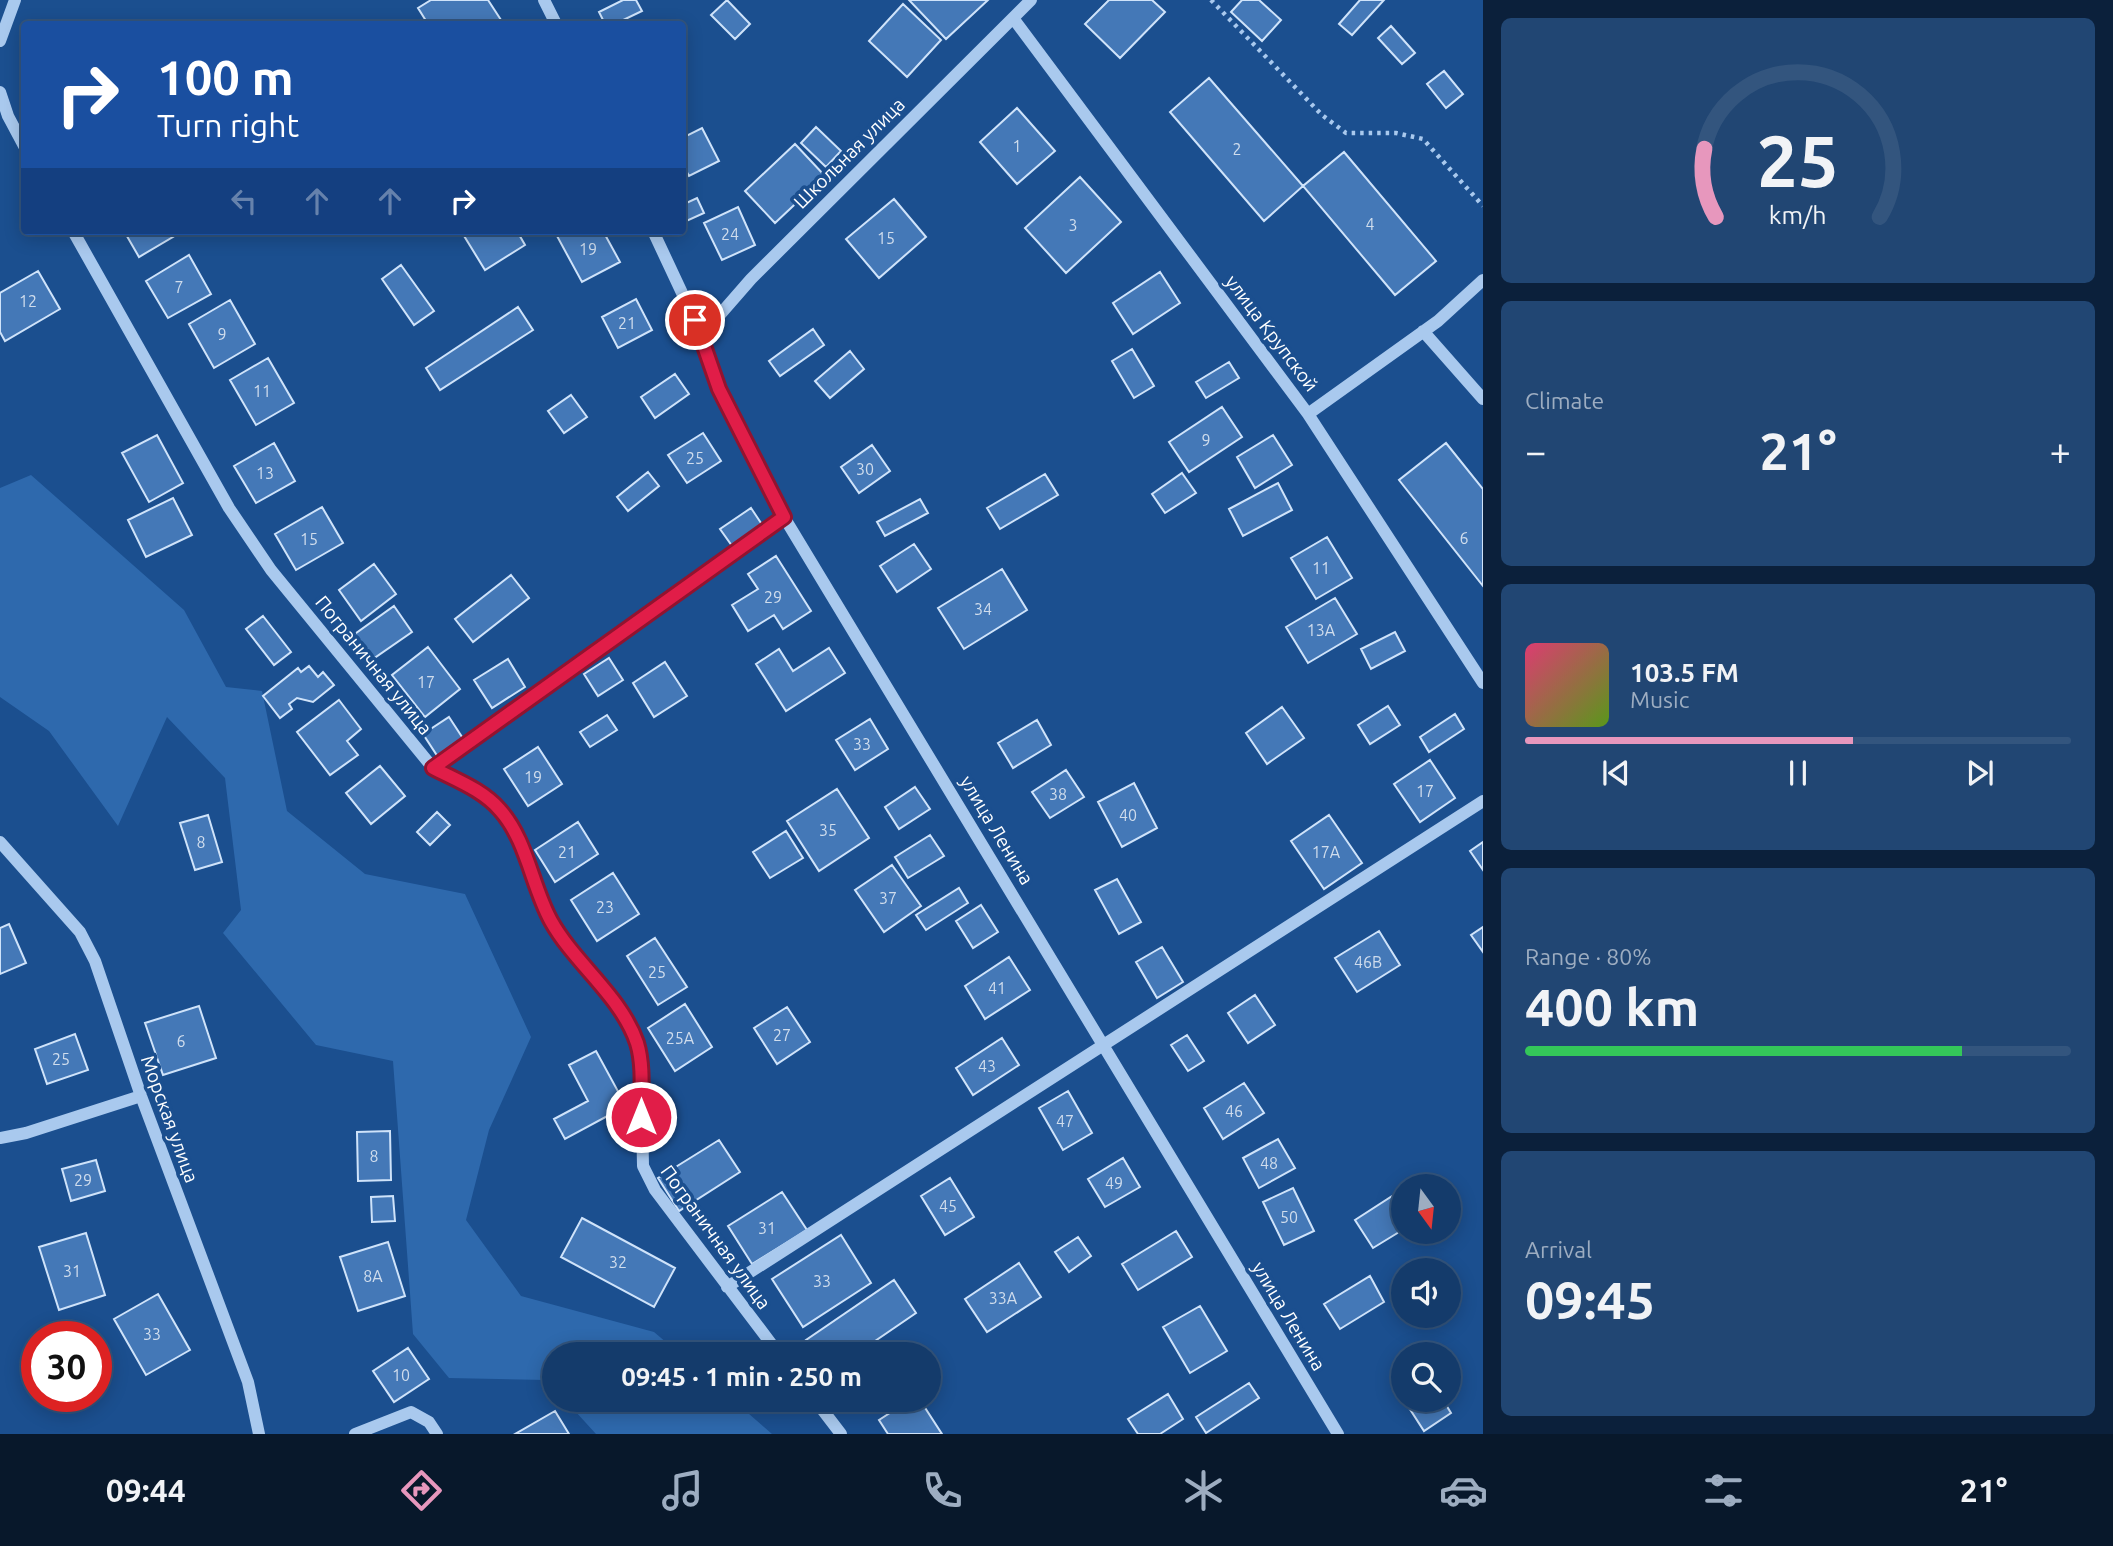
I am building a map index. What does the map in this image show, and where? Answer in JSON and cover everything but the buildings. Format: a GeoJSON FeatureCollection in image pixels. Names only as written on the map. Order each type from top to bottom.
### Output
{"type":"FeatureCollection","features":[{"type":"Feature","properties":{"kind":"street"},"geometry":{"type":"LineString","coordinates":[[0,41],[15,0]]}},
{"type":"Feature","properties":{"kind":"street"},"geometry":{"type":"LineString","coordinates":[[544,0],[554,21]]}},
{"type":"Feature","properties":{"kind":"street","name":"Школьная улица"},"geometry":{"type":"LineString","coordinates":[[705,342],[717,318],[751,279],[1031,0]]}},
{"type":"Feature","properties":{"kind":"street","name":"улица Крупской"},"geometry":{"type":"LineString","coordinates":[[1013,18],[1308,414],[1483,683]]}},
{"type":"Feature","properties":{"kind":"street"},"geometry":{"type":"LineString","coordinates":[[0,92],[8,116],[21,140]]}},
{"type":"Feature","properties":{"kind":"street","name":"Пограничная улица"},"geometry":{"type":"LineString","coordinates":[[75,235],[251,542],[433,768],[483,794],[501,811],[514,831],[550,920],[623,1015],[637,1043],[641,1066],[643,1166],[655,1190],[770,1342]]}},
{"type":"Feature","properties":{"kind":"street","name":"улица Ленина"},"geometry":{"type":"LineString","coordinates":[[655,235],[705,342],[719,389],[784,517],[1338,1434]]}},
{"type":"Feature","properties":{"kind":"street"},"geometry":{"type":"LineString","coordinates":[[1308,414],[1423,331],[1483,280]]}},
{"type":"Feature","properties":{"kind":"street"},"geometry":{"type":"LineString","coordinates":[[1423,331],[1483,399]]}},
{"type":"Feature","properties":{"kind":"street"},"geometry":{"type":"LineString","coordinates":[[433,768],[784,517]]}},
{"type":"Feature","properties":{"kind":"street"},"geometry":{"type":"LineString","coordinates":[[727,1287],[1483,801]]}},
{"type":"Feature","properties":{"kind":"street","name":"Морская улица"},"geometry":{"type":"LineString","coordinates":[[0,842],[80,932],[95,961],[141,1096],[248,1382],[259,1434]]}},
{"type":"Feature","properties":{"kind":"street"},"geometry":{"type":"LineString","coordinates":[[0,1138],[26,1133],[141,1096]]}},
{"type":"Feature","properties":{"kind":"street"},"geometry":{"type":"LineString","coordinates":[[355,1434],[411,1412],[429,1422],[438,1434]]}},
{"type":"Feature","properties":{"kind":"street"},"geometry":{"type":"LineString","coordinates":[[824,1412],[841,1434]]}},
{"type":"Feature","properties":{"kind":"path"},"geometry":{"type":"LineString","coordinates":[[1211,0],[1322,115],[1346,133],[1396,133],[1423,139],[1483,206]]}},
{"type":"Feature","properties":{"kind":"shaded area"},"geometry":{"type":"Polygon","coordinates":[[[31,475],[184,610],[226,687],[262,691],[287,811],[365,874],[465,894],[531,1037],[489,1130],[466,1220],[521,1296],[654,1332],[666,1342],[542,1342],[542,1380],[449,1378],[413,1334],[393,1061],[316,1045],[223,933],[241,910],[225,778],[167,717],[118,826],[49,731],[0,697],[0,488],[31,475]]]}},
{"type":"Feature","properties":{"kind":"shaded area"},"geometry":{"type":"Polygon","coordinates":[[[576,1412],[747,1412],[772,1434],[596,1434],[576,1412]]]}},
{"type":"Feature","properties":{"kind":"route"},"geometry":{"type":"LineString","coordinates":[[641,1117],[641,1066],[637,1043],[623,1015],[550,920],[514,831],[501,811],[483,794],[433,768],[784,517],[719,389],[705,342],[695,320]]}}]}
